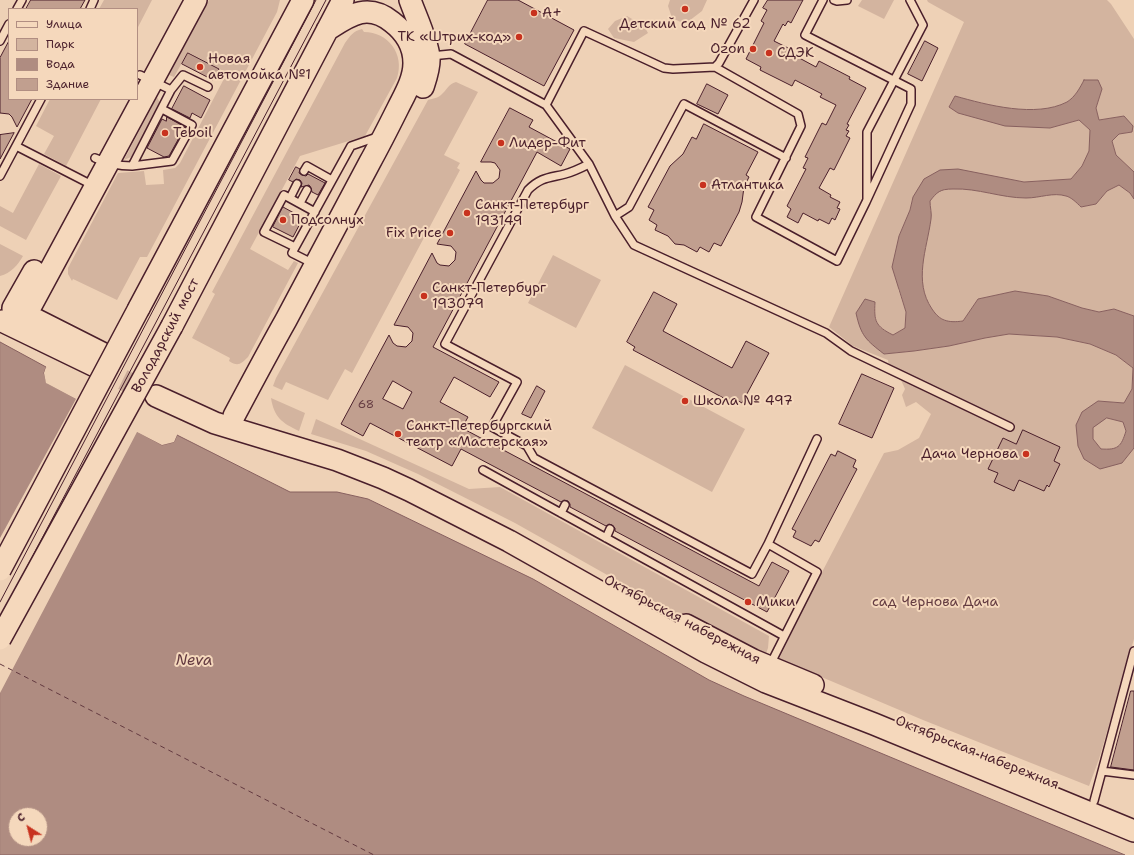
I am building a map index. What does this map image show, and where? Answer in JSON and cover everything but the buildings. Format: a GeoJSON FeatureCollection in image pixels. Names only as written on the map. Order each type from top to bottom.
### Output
{"type":"FeatureCollection","features":[{"type":"Feature","properties":{"kind":"main road"},"geometry":{"type":"LineString","coordinates":[[138,89],[181,0]]}},
{"type":"Feature","properties":{"kind":"main road"},"geometry":{"type":"LineString","coordinates":[[143,79],[196,0]]}},
{"type":"Feature","properties":{"kind":"main road","name":"Володарский мост"},"geometry":{"type":"LineString","coordinates":[[0,639],[172,326],[343,0]]}},
{"type":"Feature","properties":{"kind":"main road"},"geometry":{"type":"LineString","coordinates":[[240,422],[422,89],[426,79],[429,57],[410,0]]}},
{"type":"Feature","properties":{"kind":"main road"},"geometry":{"type":"LineString","coordinates":[[0,570],[298,5]]}},
{"type":"Feature","properties":{"kind":"main road"},"geometry":{"type":"LineString","coordinates":[[240,422],[315,264],[385,134],[410,85],[413,74],[414,63],[412,50],[408,39],[400,28],[377,12],[362,12],[347,17],[327,30]]}},
{"type":"Feature","properties":{"kind":"main road"},"geometry":{"type":"LineString","coordinates":[[101,161],[128,100]]}},
{"type":"Feature","properties":{"kind":"main road"},"geometry":{"type":"LineString","coordinates":[[99,359],[10,314],[89,184],[132,100]]}},
{"type":"Feature","properties":{"kind":"main road","name":"Октябрьская набережная"},"geometry":{"type":"LineString","coordinates":[[160,389],[215,423],[240,422],[278,431],[363,456],[403,473],[512,528],[716,641],[769,667],[1134,818]]}},
{"type":"Feature","properties":{"kind":"main road","name":"Октябрьская набережная"},"geometry":{"type":"LineString","coordinates":[[240,422],[396,484],[509,541],[706,652],[766,682],[874,724],[1134,831]]}},
{"type":"Feature","properties":{"kind":"lane"},"geometry":{"type":"LineString","coordinates":[[715,67],[719,63],[754,0]]}},
{"type":"Feature","properties":{"kind":"lane"},"geometry":{"type":"LineString","coordinates":[[546,105],[584,32],[664,68],[715,67],[798,114],[801,126],[756,217],[837,261],[911,104],[911,89],[805,35],[823,0]]}},
{"type":"Feature","properties":{"kind":"lane"},"geometry":{"type":"LineString","coordinates":[[834,0],[837,2],[847,0]]}},
{"type":"Feature","properties":{"kind":"lane"},"geometry":{"type":"LineString","coordinates":[[866,202],[867,132],[923,25],[910,0]]}},
{"type":"Feature","properties":{"kind":"lane"},"geometry":{"type":"LineString","coordinates":[[0,41],[8,26]]}},
{"type":"Feature","properties":{"kind":"lane"},"geometry":{"type":"LineString","coordinates":[[429,57],[451,54],[546,105],[589,164],[615,216],[634,245],[826,333],[851,351],[1010,427]]}},
{"type":"Feature","properties":{"kind":"lane"},"geometry":{"type":"LineString","coordinates":[[132,166],[171,90],[183,75],[208,88]]}},
{"type":"Feature","properties":{"kind":"lane"},"geometry":{"type":"LineString","coordinates":[[143,79],[171,90]]}},
{"type":"Feature","properties":{"kind":"lane"},"geometry":{"type":"LineString","coordinates":[[0,176],[40,100]]}},
{"type":"Feature","properties":{"kind":"lane"},"geometry":{"type":"LineString","coordinates":[[615,216],[623,212],[630,205],[684,104],[786,158]]}},
{"type":"Feature","properties":{"kind":"lane"},"geometry":{"type":"LineString","coordinates":[[101,161],[118,166],[132,166],[172,161],[192,125],[162,109]]}},
{"type":"Feature","properties":{"kind":"lane"},"geometry":{"type":"LineString","coordinates":[[315,264],[292,253],[351,146],[385,134]]}},
{"type":"Feature","properties":{"kind":"lane"},"geometry":{"type":"LineString","coordinates":[[16,146],[89,184]]}},
{"type":"Feature","properties":{"kind":"lane"},"geometry":{"type":"LineString","coordinates":[[589,164],[566,174],[545,178],[536,182],[528,190],[445,344],[517,382],[492,427],[527,446],[534,458],[576,484],[752,574],[768,544],[817,439]]}},
{"type":"Feature","properties":{"kind":"lane"},"geometry":{"type":"LineString","coordinates":[[304,171],[306,166],[315,174],[332,180]]}},
{"type":"Feature","properties":{"kind":"lane"},"geometry":{"type":"LineString","coordinates":[[290,198],[297,184]]}},
{"type":"Feature","properties":{"kind":"lane"},"geometry":{"type":"LineString","coordinates":[[300,203],[307,190]]}},
{"type":"Feature","properties":{"kind":"lane"},"geometry":{"type":"LineString","coordinates":[[295,248],[264,232],[284,195],[315,212]]}},
{"type":"Feature","properties":{"kind":"lane"},"geometry":{"type":"LineString","coordinates":[[483,470],[784,636]]}},
{"type":"Feature","properties":{"kind":"lane"},"geometry":{"type":"LineString","coordinates":[[561,513],[565,505]]}},
{"type":"Feature","properties":{"kind":"lane"},"geometry":{"type":"LineString","coordinates":[[606,538],[610,529]]}},
{"type":"Feature","properties":{"kind":"lane"},"geometry":{"type":"LineString","coordinates":[[768,544],[817,572],[769,667]]}},
{"type":"Feature","properties":{"kind":"lane"},"geometry":{"type":"LineString","coordinates":[[1094,801],[1102,771],[1118,727],[1134,651]]}},
{"type":"Feature","properties":{"kind":"lane"},"geometry":{"type":"LineString","coordinates":[[1102,771],[1134,775]]}},
{"type":"Feature","properties":{"kind":"green space"},"geometry":{"type":"Polygon","coordinates":[[[104,0],[152,0],[138,27],[138,8],[100,8],[104,0]]]}},
{"type":"Feature","properties":{"kind":"green space"},"geometry":{"type":"Polygon","coordinates":[[[209,0],[280,0],[277,12],[147,257],[140,257],[117,300],[73,279],[72,281],[68,274],[68,268],[118,173],[144,171],[146,185],[164,184],[163,170],[175,168],[180,163],[227,73],[188,52],[174,77],[169,75],[209,0]]]}},
{"type":"Feature","properties":{"kind":"green space"},"geometry":{"type":"Polygon","coordinates":[[[670,0],[707,0],[702,11],[685,24],[672,18],[668,6],[670,0]]]}},
{"type":"Feature","properties":{"kind":"green space"},"geometry":{"type":"Polygon","coordinates":[[[862,0],[894,0],[884,19],[858,6],[862,0]]]}},
{"type":"Feature","properties":{"kind":"green space","name":"сад Чернова Дача"},"geometry":{"type":"Polygon","coordinates":[[[927,0],[1107,0],[1134,39],[1134,172],[1116,155],[1112,141],[1119,134],[1132,132],[1124,116],[1099,120],[1096,108],[1102,89],[1084,81],[1075,95],[1067,102],[1055,107],[1041,109],[1026,110],[996,106],[955,96],[949,107],[958,113],[979,118],[1050,128],[1079,120],[1090,130],[1090,151],[1082,166],[1071,179],[1024,182],[1001,178],[913,197],[910,210],[899,236],[898,289],[906,312],[905,328],[893,335],[883,329],[877,323],[875,303],[865,300],[884,354],[949,346],[1009,334],[1057,337],[1090,344],[1116,355],[1133,368],[1132,389],[1124,403],[1098,401],[1078,446],[1122,463],[1134,448],[1134,639],[1099,759],[1089,786],[923,720],[779,659],[808,599],[884,453],[898,450],[919,438],[931,414],[916,402],[906,407],[902,395],[905,389],[901,380],[890,375],[888,360],[853,346],[829,327],[964,22],[928,2],[927,0]]]}},
{"type":"Feature","properties":{"kind":"green space"},"geometry":{"type":"Polygon","coordinates":[[[627,16],[644,26],[648,33],[634,42],[614,38],[608,29],[615,21],[627,16]]]}},
{"type":"Feature","properties":{"kind":"green space"},"geometry":{"type":"Polygon","coordinates":[[[362,29],[364,32],[373,33],[380,36],[387,40],[392,46],[399,61],[397,78],[365,136],[300,156],[250,249],[288,270],[294,261],[298,263],[248,357],[241,363],[235,364],[229,361],[230,358],[192,338],[215,294],[212,292],[345,43],[354,32],[362,29]]]}},
{"type":"Feature","properties":{"kind":"green space"},"geometry":{"type":"Polygon","coordinates":[[[456,82],[478,92],[444,155],[460,163],[457,168],[460,170],[352,373],[345,369],[328,400],[286,382],[282,390],[273,386],[428,100],[440,96],[449,86],[456,82]]]}},
{"type":"Feature","properties":{"kind":"green space"},"geometry":{"type":"Polygon","coordinates":[[[157,97],[160,103],[131,157],[124,160],[157,97]]]}},
{"type":"Feature","properties":{"kind":"green space"},"geometry":{"type":"Polygon","coordinates":[[[49,100],[100,100],[66,166],[44,154],[54,136],[36,126],[49,100]]]}},
{"type":"Feature","properties":{"kind":"green space"},"geometry":{"type":"Polygon","coordinates":[[[39,164],[61,176],[26,240],[0,226],[0,206],[13,213],[39,164]]]}},
{"type":"Feature","properties":{"kind":"green space"},"geometry":{"type":"Polygon","coordinates":[[[1119,185],[1130,193],[1134,199],[1134,316],[1114,309],[1099,312],[1082,308],[1048,296],[1015,291],[978,299],[963,321],[950,323],[936,315],[928,303],[922,284],[922,267],[931,218],[930,201],[939,192],[949,189],[962,189],[1017,198],[1061,195],[1074,200],[1081,207],[1096,204],[1107,191],[1119,185]]]}},
{"type":"Feature","properties":{"kind":"green space"},"geometry":{"type":"Polygon","coordinates":[[[0,244],[23,256],[14,268],[8,273],[0,276],[0,244]]]}},
{"type":"Feature","properties":{"kind":"green space"},"geometry":{"type":"Polygon","coordinates":[[[553,255],[601,280],[576,328],[528,303],[553,255]]]}},
{"type":"Feature","properties":{"kind":"green space"},"geometry":{"type":"Polygon","coordinates":[[[625,365],[745,429],[712,492],[592,428],[625,365]]]}},
{"type":"Feature","properties":{"kind":"green space"},"geometry":{"type":"Polygon","coordinates":[[[271,398],[305,413],[299,431],[280,419],[274,410],[271,398]]]}},
{"type":"Feature","properties":{"kind":"green space"},"geometry":{"type":"Polygon","coordinates":[[[1107,418],[1123,422],[1126,432],[1118,446],[1111,449],[1101,449],[1093,439],[1093,428],[1107,418]]]}},
{"type":"Feature","properties":{"kind":"green space"},"geometry":{"type":"Polygon","coordinates":[[[316,419],[469,489],[500,487],[769,636],[768,648],[764,659],[712,634],[515,523],[418,474],[366,451],[311,434],[316,419]]]}},
{"type":"Feature","properties":{"kind":"water"},"geometry":{"type":"Polygon","coordinates":[[[1084,80],[1098,80],[1102,89],[1096,108],[1099,120],[1124,116],[1133,126],[1132,132],[1119,134],[1112,141],[1116,155],[1134,172],[1134,199],[1130,193],[1119,185],[1107,191],[1096,204],[1081,207],[1074,200],[1061,195],[1017,198],[962,189],[942,190],[930,201],[931,217],[922,276],[926,298],[932,309],[941,319],[953,322],[963,321],[978,299],[1015,291],[1048,296],[1082,308],[1099,312],[1114,309],[1134,316],[1134,448],[1122,463],[1100,469],[1084,459],[1078,446],[1076,425],[1082,412],[1098,401],[1124,403],[1132,389],[1133,368],[1116,355],[1090,344],[1057,337],[1009,334],[949,346],[884,354],[865,337],[856,313],[865,299],[875,302],[877,322],[882,329],[893,335],[905,328],[906,312],[892,267],[899,236],[910,210],[913,197],[924,179],[940,170],[958,169],[1024,182],[1071,179],[1082,166],[1089,151],[1090,130],[1079,120],[1050,128],[1005,126],[958,113],[949,107],[955,96],[996,106],[1026,110],[1041,109],[1055,107],[1070,100],[1075,95],[1084,80]],[[1107,418],[1093,428],[1093,439],[1101,449],[1115,448],[1120,444],[1126,431],[1123,422],[1107,418]]]}},
{"type":"Feature","properties":{"kind":"water","name":"Neva"},"geometry":{"type":"Polygon","coordinates":[[[0,342],[46,367],[44,373],[47,383],[162,445],[174,442],[177,435],[290,492],[337,492],[368,499],[533,579],[709,680],[1125,855],[0,855],[0,342]]]}},
{"type":"Feature","properties":{"kind":"pier"},"geometry":{"type":"Polygon","coordinates":[[[46,367],[48,368],[46,373],[48,382],[162,443],[172,440],[175,434],[177,435],[174,442],[162,445],[137,432],[0,693],[0,538],[76,399],[46,383],[44,373],[46,367]]]}},
{"type":"Feature","properties":{"kind":"ferry route"},"geometry":{"type":"LineString","coordinates":[[0,664],[374,855]]}},
{"type":"Feature","properties":{"kind":"tunnel"},"geometry":{"type":"LineString","coordinates":[[95,366],[154,395]]}},
{"type":"Feature","properties":{"kind":"tram line"},"geometry":{"type":"LineString","coordinates":[[0,602],[316,0]]}},
{"type":"Feature","properties":{"kind":"tram line"},"geometry":{"type":"LineString","coordinates":[[0,618],[326,0]]}},
{"type":"Feature","properties":{"kind":"place","name":"Детский сад № 62"},"geometry":{"type":"Point","coordinates":[685,9]}},
{"type":"Feature","properties":{"kind":"place","name":"А+"},"geometry":{"type":"Point","coordinates":[534,13]}},
{"type":"Feature","properties":{"kind":"place","name":"ТК «Штрих-код»"},"geometry":{"type":"Point","coordinates":[519,37]}},
{"type":"Feature","properties":{"kind":"place","name":"Ozon"},"geometry":{"type":"Point","coordinates":[753,49]}},
{"type":"Feature","properties":{"kind":"place","name":"СДЭК"},"geometry":{"type":"Point","coordinates":[769,53]}},
{"type":"Feature","properties":{"kind":"place","name":"Новая автомойка №1"},"geometry":{"type":"Point","coordinates":[200,67]}},
{"type":"Feature","properties":{"kind":"place","name":"Teboil"},"geometry":{"type":"Point","coordinates":[165,133]}},
{"type":"Feature","properties":{"kind":"place","name":"Лидер-Фит"},"geometry":{"type":"Point","coordinates":[501,143]}},
{"type":"Feature","properties":{"kind":"place","name":"Атлантика"},"geometry":{"type":"Point","coordinates":[703,185]}},
{"type":"Feature","properties":{"kind":"place","name":"Санкт-Петербург 193149"},"geometry":{"type":"Point","coordinates":[467,213]}},
{"type":"Feature","properties":{"kind":"place","name":"Подсолнух"},"geometry":{"type":"Point","coordinates":[283,220]}},
{"type":"Feature","properties":{"kind":"place","name":"Fix Price"},"geometry":{"type":"Point","coordinates":[450,233]}},
{"type":"Feature","properties":{"kind":"place","name":"Санкт-Петербург 193079"},"geometry":{"type":"Point","coordinates":[424,296]}},
{"type":"Feature","properties":{"kind":"place","name":"Школа № 497"},"geometry":{"type":"Point","coordinates":[685,401]}},
{"type":"Feature","properties":{"kind":"place","name":"Санкт-Петербургский театр «Мастерская»"},"geometry":{"type":"Point","coordinates":[398,434]}},
{"type":"Feature","properties":{"kind":"place","name":"Дача Чернова"},"geometry":{"type":"Point","coordinates":[1026,454]}},
{"type":"Feature","properties":{"kind":"place","name":"Мики"},"geometry":{"type":"Point","coordinates":[748,602]}}]}
